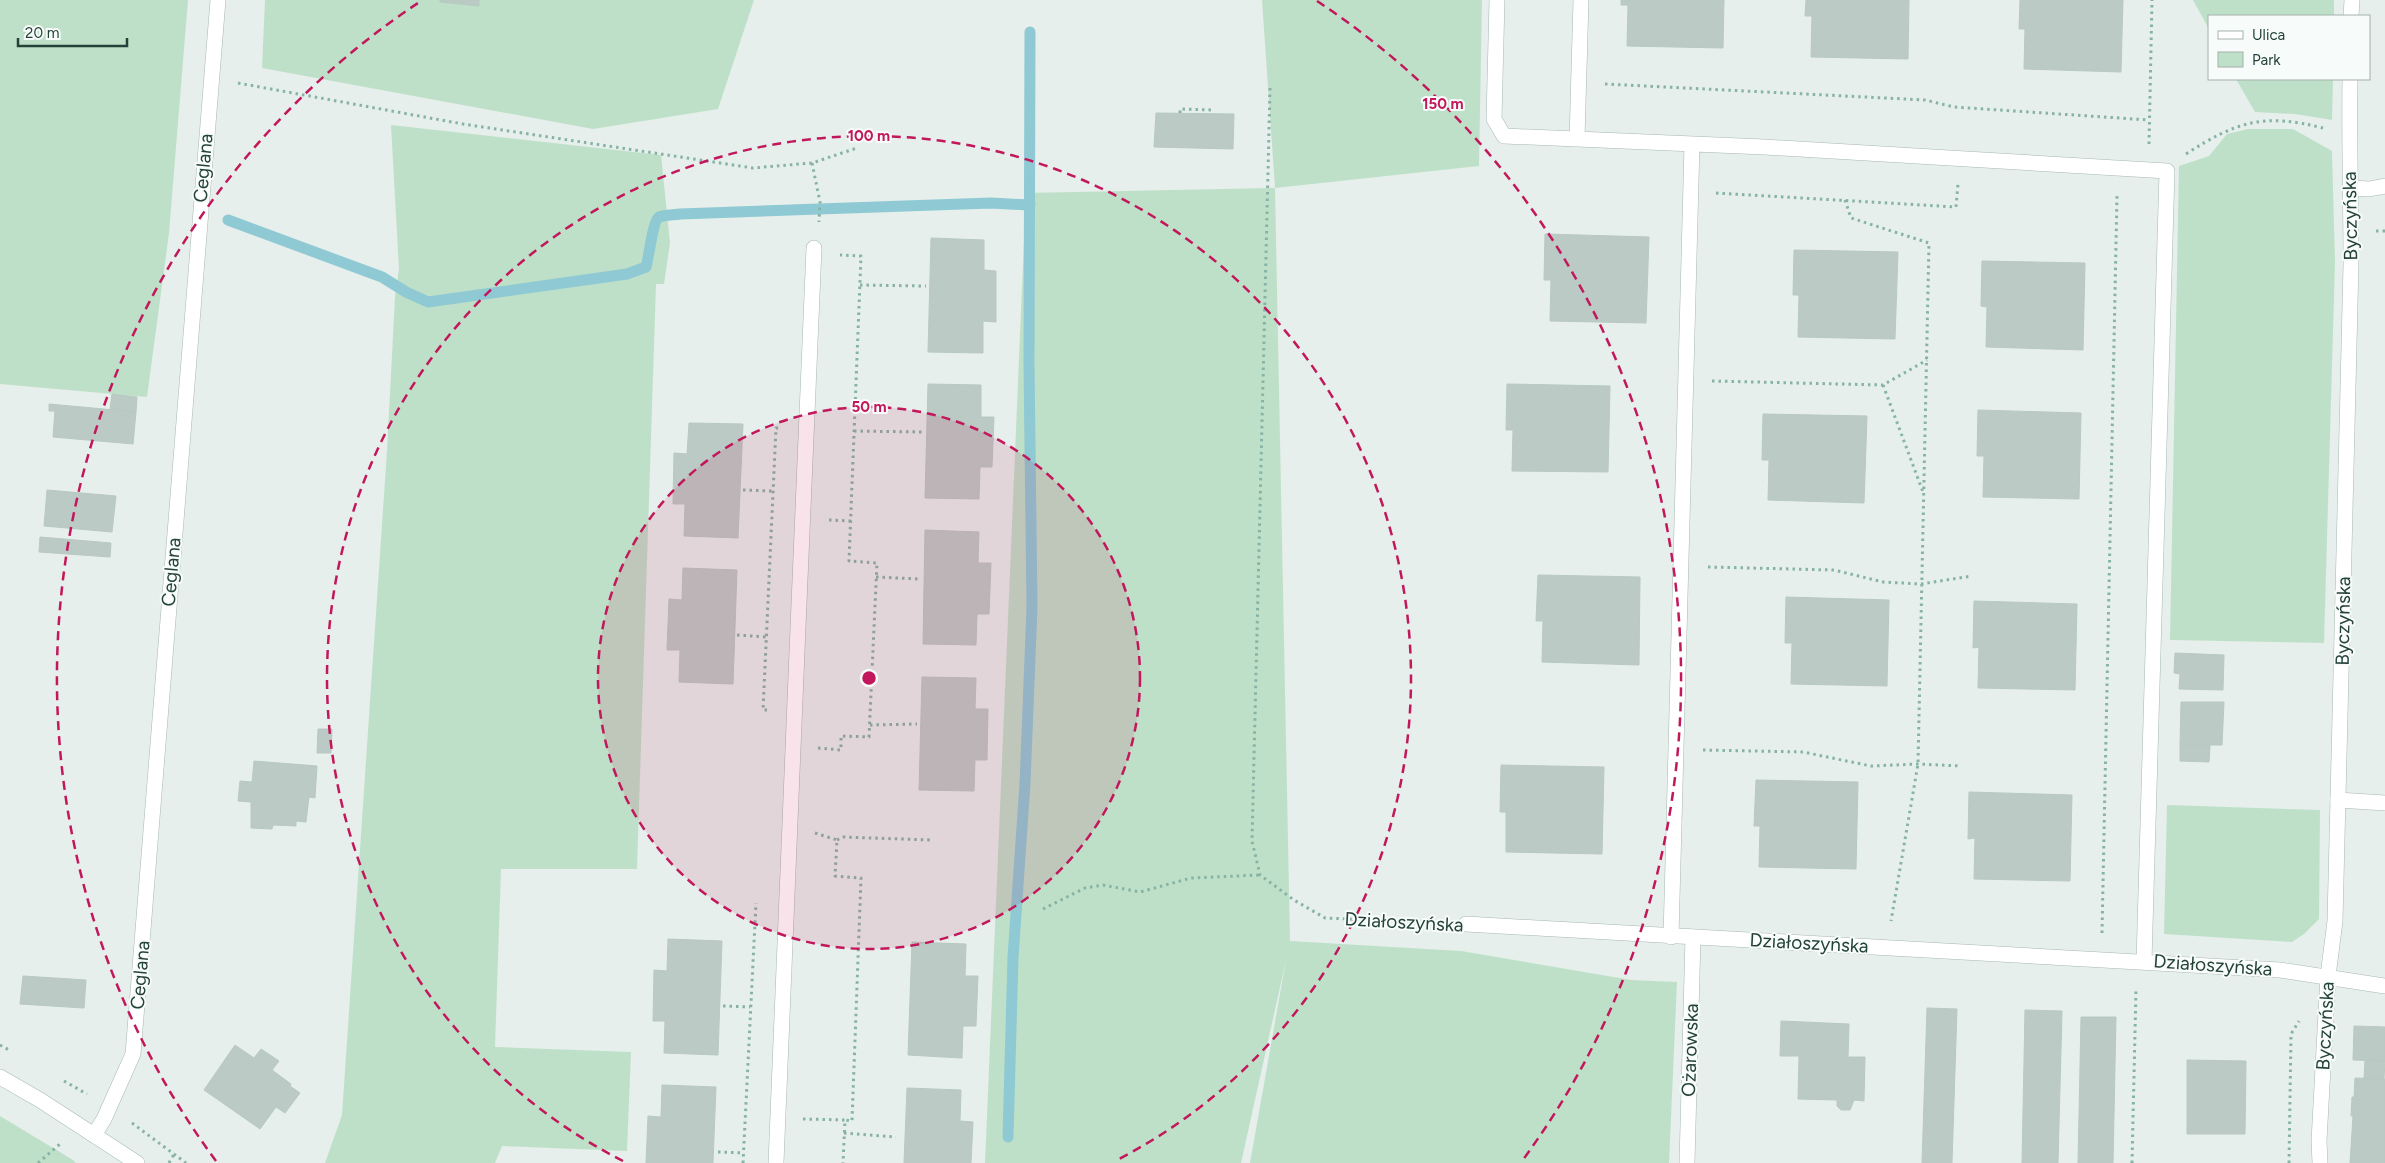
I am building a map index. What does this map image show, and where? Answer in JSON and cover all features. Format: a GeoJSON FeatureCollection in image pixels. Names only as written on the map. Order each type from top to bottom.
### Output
{"type":"FeatureCollection","features":[{"type":"Feature","properties":{"kind":"street","name":"Ceglana"},"geometry":{"type":"LineString","coordinates":[[94,1134],[104,1119],[133,1054],[218,0]]}},
{"type":"Feature","properties":{"kind":"street"},"geometry":{"type":"LineString","coordinates":[[1497,0],[1494,119],[1504,136],[1960,158],[2167,171],[2140,960]]}},
{"type":"Feature","properties":{"kind":"street"},"geometry":{"type":"LineString","coordinates":[[1577,139],[1581,0]]}},
{"type":"Feature","properties":{"kind":"street"},"geometry":{"type":"LineString","coordinates":[[2352,0],[2352,15]]}},
{"type":"Feature","properties":{"kind":"street","name":"Byczyńska"},"geometry":{"type":"LineString","coordinates":[[2320,1163],[2319,1141],[2328,976],[2335,921],[2351,188],[2350,80]]}},
{"type":"Feature","properties":{"kind":"street"},"geometry":{"type":"LineString","coordinates":[[1671,937],[1692,144]]}},
{"type":"Feature","properties":{"kind":"street"},"geometry":{"type":"LineString","coordinates":[[2351,188],[2370,189],[2385,186]]}},
{"type":"Feature","properties":{"kind":"street"},"geometry":{"type":"LineString","coordinates":[[776,1163],[789,831],[809,416],[814,251]]}},
{"type":"Feature","properties":{"kind":"street"},"geometry":{"type":"LineString","coordinates":[[2338,800],[2385,803]]}},
{"type":"Feature","properties":{"kind":"street","name":"Działoszyńska"},"geometry":{"type":"LineString","coordinates":[[1466,924],[1671,937],[1886,946],[2140,960],[2280,970],[2385,986]]}},
{"type":"Feature","properties":{"kind":"street","name":"Ożarowska"},"geometry":{"type":"LineString","coordinates":[[1686,1163],[1693,937]]}},
{"type":"Feature","properties":{"kind":"street"},"geometry":{"type":"LineString","coordinates":[[0,1076],[137,1163]]}},
{"type":"Feature","properties":{"kind":"path"},"geometry":{"type":"LineString","coordinates":[[2148,170],[2152,0]]}},
{"type":"Feature","properties":{"kind":"path"},"geometry":{"type":"LineString","coordinates":[[211,78],[463,124],[753,168],[812,163],[857,148]]}},
{"type":"Feature","properties":{"kind":"path"},"geometry":{"type":"LineString","coordinates":[[1580,82],[1925,100],[1954,107],[2149,120]]}},
{"type":"Feature","properties":{"kind":"path"},"geometry":{"type":"LineString","coordinates":[[1043,910],[1085,888],[1103,885],[1140,892],[1191,878],[1260,875],[1252,841],[1270,88]]}},
{"type":"Feature","properties":{"kind":"path"},"geometry":{"type":"LineString","coordinates":[[1180,114],[1180,109],[1214,110]]}},
{"type":"Feature","properties":{"kind":"path"},"geometry":{"type":"LineString","coordinates":[[2167,171],[2183,156],[2222,132],[2251,121],[2298,121],[2349,132]]}},
{"type":"Feature","properties":{"kind":"path"},"geometry":{"type":"LineString","coordinates":[[1691,191],[1956,207],[1960,158]]}},
{"type":"Feature","properties":{"kind":"path"},"geometry":{"type":"LineString","coordinates":[[812,163],[820,202],[820,213]]}},
{"type":"Feature","properties":{"kind":"path"},"geometry":{"type":"LineString","coordinates":[[2102,936],[2117,168]]}},
{"type":"Feature","properties":{"kind":"path"},"geometry":{"type":"LineString","coordinates":[[1845,200],[1851,218],[1929,242],[1918,764],[1886,946]]}},
{"type":"Feature","properties":{"kind":"path"},"geometry":{"type":"LineString","coordinates":[[793,746],[841,750],[841,736],[869,737],[877,563],[849,561],[862,256],[814,251]]}},
{"type":"Feature","properties":{"kind":"path"},"geometry":{"type":"LineString","coordinates":[[860,285],[926,286]]}},
{"type":"Feature","properties":{"kind":"path"},"geometry":{"type":"LineString","coordinates":[[1686,380],[1882,385],[1928,360]]}},
{"type":"Feature","properties":{"kind":"path"},"geometry":{"type":"LineString","coordinates":[[1882,385],[1924,494]]}},
{"type":"Feature","properties":{"kind":"path"},"geometry":{"type":"LineString","coordinates":[[854,431],[923,432]]}},
{"type":"Feature","properties":{"kind":"path"},"geometry":{"type":"LineString","coordinates":[[742,490],[772,491]]}},
{"type":"Feature","properties":{"kind":"path"},"geometry":{"type":"LineString","coordinates":[[1681,566],[1834,570],[1883,582],[1921,584],[1972,576]]}},
{"type":"Feature","properties":{"kind":"path"},"geometry":{"type":"LineString","coordinates":[[876,577],[920,578]]}},
{"type":"Feature","properties":{"kind":"path"},"geometry":{"type":"LineString","coordinates":[[737,635],[766,637]]}},
{"type":"Feature","properties":{"kind":"path"},"geometry":{"type":"LineString","coordinates":[[870,725],[917,724]]}},
{"type":"Feature","properties":{"kind":"path"},"geometry":{"type":"LineString","coordinates":[[1677,750],[1803,752],[1871,766],[1918,764],[1961,766]]}},
{"type":"Feature","properties":{"kind":"path"},"geometry":{"type":"LineString","coordinates":[[789,831],[807,831],[837,840],[843,837],[931,840]]}},
{"type":"Feature","properties":{"kind":"path"},"geometry":{"type":"LineString","coordinates":[[778,1118],[852,1120],[861,878],[835,876],[837,840]]}},
{"type":"Feature","properties":{"kind":"path","name":"Działoszyńska"},"geometry":{"type":"LineString","coordinates":[[1260,875],[1294,900],[1325,918],[1466,924]]}},
{"type":"Feature","properties":{"kind":"path"},"geometry":{"type":"LineString","coordinates":[[743,1163],[756,903]]}},
{"type":"Feature","properties":{"kind":"path"},"geometry":{"type":"LineString","coordinates":[[2132,1163],[2140,960]]}},
{"type":"Feature","properties":{"kind":"path"},"geometry":{"type":"LineString","coordinates":[[723,1006],[750,1007]]}},
{"type":"Feature","properties":{"kind":"path"},"geometry":{"type":"LineString","coordinates":[[2289,1163],[2291,1034],[2294,1026],[2303,1016]]}},
{"type":"Feature","properties":{"kind":"path"},"geometry":{"type":"LineString","coordinates":[[843,1163],[845,1120]]}},
{"type":"Feature","properties":{"kind":"path"},"geometry":{"type":"LineString","coordinates":[[844,1133],[896,1137]]}},
{"type":"Feature","properties":{"kind":"path"},"geometry":{"type":"LineString","coordinates":[[718,1152],[744,1153]]}},
{"type":"Feature","properties":{"kind":"path"},"geometry":{"type":"LineString","coordinates":[[168,1163],[174,1154]]}},
{"type":"Feature","properties":{"kind":"green space"},"geometry":{"type":"Polygon","coordinates":[[[0,0],[188,0],[169,233],[147,397],[0,384],[0,0]]]}},
{"type":"Feature","properties":{"kind":"green space"},"geometry":{"type":"Polygon","coordinates":[[[265,0],[754,0],[718,109],[593,129],[262,68],[265,0]]]}},
{"type":"Feature","properties":{"kind":"green space"},"geometry":{"type":"Polygon","coordinates":[[[1262,0],[1482,0],[1479,166],[1275,188],[1262,0]]]}},
{"type":"Feature","properties":{"kind":"green space"},"geometry":{"type":"Polygon","coordinates":[[[2193,0],[2334,0],[2334,15],[2208,15],[2208,27],[2193,0]]]}},
{"type":"Feature","properties":{"kind":"green space"},"geometry":{"type":"Polygon","coordinates":[[[2237,80],[2333,80],[2332,120],[2295,114],[2255,112],[2237,80]]]}},
{"type":"Feature","properties":{"kind":"green space"},"geometry":{"type":"Polygon","coordinates":[[[391,125],[661,155],[670,243],[664,284],[656,284],[637,869],[501,869],[495,1047],[631,1052],[627,1151],[502,1146],[495,1163],[325,1163],[342,1115],[387,451],[395,297],[399,269],[391,125]]]}},
{"type":"Feature","properties":{"kind":"green space"},"geometry":{"type":"Polygon","coordinates":[[[2248,129],[2293,129],[2332,151],[2335,262],[2324,643],[2170,640],[2179,166],[2209,156],[2227,134],[2248,129]]]}},
{"type":"Feature","properties":{"kind":"green space"},"geometry":{"type":"Polygon","coordinates":[[[1275,188],[1290,941],[1461,951],[1631,980],[1677,982],[1669,1163],[1250,1163],[1286,960],[1241,1163],[985,1163],[1026,193],[1275,188]]]}},
{"type":"Feature","properties":{"kind":"green space"},"geometry":{"type":"Polygon","coordinates":[[[2167,805],[2320,810],[2319,919],[2304,934],[2292,942],[2164,934],[2167,805]]]}},
{"type":"Feature","properties":{"kind":"green space"},"geometry":{"type":"Polygon","coordinates":[[[0,1116],[73,1160],[76,1163],[0,1163],[0,1116]]]}},
{"type":"Feature","properties":{"kind":"building"},"geometry":{"type":"Polygon","coordinates":[[[440,0],[479,0],[479,6],[440,2],[440,0]]]}},
{"type":"Feature","properties":{"kind":"building"},"geometry":{"type":"Polygon","coordinates":[[[1621,0],[1724,0],[1723,48],[1627,46],[1628,5],[1621,5],[1621,0]]]}},
{"type":"Feature","properties":{"kind":"building"},"geometry":{"type":"Polygon","coordinates":[[[1806,0],[1909,0],[1908,59],[1811,57],[1812,16],[1805,16],[1806,0]]]}},
{"type":"Feature","properties":{"kind":"building"},"geometry":{"type":"Polygon","coordinates":[[[2020,0],[2123,0],[2121,72],[2024,69],[2025,29],[2019,29],[2020,0]]]}},
{"type":"Feature","properties":{"kind":"building"},"geometry":{"type":"Polygon","coordinates":[[[1156,113],[1234,114],[1233,149],[1154,147],[1156,113]]]}},
{"type":"Feature","properties":{"kind":"building"},"geometry":{"type":"Polygon","coordinates":[[[1545,234],[1649,237],[1646,323],[1550,321],[1551,280],[1544,280],[1545,234]]]}},
{"type":"Feature","properties":{"kind":"building"},"geometry":{"type":"Polygon","coordinates":[[[931,238],[984,240],[984,270],[996,271],[996,322],[983,321],[983,353],[928,352],[931,238]]]}},
{"type":"Feature","properties":{"kind":"building"},"geometry":{"type":"Polygon","coordinates":[[[1794,250],[1898,252],[1895,339],[1798,337],[1799,295],[1793,295],[1794,250]]]}},
{"type":"Feature","properties":{"kind":"building"},"geometry":{"type":"Polygon","coordinates":[[[1982,261],[2085,263],[2083,350],[1986,347],[1987,307],[1981,306],[1982,261]]]}},
{"type":"Feature","properties":{"kind":"building"},"geometry":{"type":"Polygon","coordinates":[[[928,384],[981,385],[981,417],[994,417],[992,467],[980,467],[979,499],[925,498],[928,384]]]}},
{"type":"Feature","properties":{"kind":"building"},"geometry":{"type":"Polygon","coordinates":[[[1507,384],[1610,386],[1608,472],[1512,471],[1513,430],[1506,430],[1507,384]]]}},
{"type":"Feature","properties":{"kind":"building"},"geometry":{"type":"Polygon","coordinates":[[[112,394],[137,397],[136,412],[110,409],[112,394]]]}},
{"type":"Feature","properties":{"kind":"building"},"geometry":{"type":"Polygon","coordinates":[[[49,404],[136,412],[133,444],[53,437],[55,411],[49,411],[49,404]]]}},
{"type":"Feature","properties":{"kind":"building"},"geometry":{"type":"Polygon","coordinates":[[[1978,410],[2081,413],[2079,499],[1983,497],[1984,456],[1977,456],[1978,410]]]}},
{"type":"Feature","properties":{"kind":"building"},"geometry":{"type":"Polygon","coordinates":[[[1763,414],[1867,416],[1864,503],[1768,500],[1769,460],[1762,460],[1763,414]]]}},
{"type":"Feature","properties":{"kind":"building"},"geometry":{"type":"Polygon","coordinates":[[[689,423],[743,424],[738,538],[684,536],[685,504],[673,504],[674,453],[687,454],[689,423]]]}},
{"type":"Feature","properties":{"kind":"building"},"geometry":{"type":"Polygon","coordinates":[[[47,490],[116,496],[112,532],[44,526],[47,490]]]}},
{"type":"Feature","properties":{"kind":"building"},"geometry":{"type":"Polygon","coordinates":[[[925,530],[979,532],[978,563],[991,563],[989,614],[977,614],[976,645],[923,644],[925,530]]]}},
{"type":"Feature","properties":{"kind":"building"},"geometry":{"type":"Polygon","coordinates":[[[40,537],[111,543],[110,557],[39,552],[40,537]]]}},
{"type":"Feature","properties":{"kind":"building"},"geometry":{"type":"Polygon","coordinates":[[[683,568],[737,570],[733,684],[679,682],[680,650],[667,650],[669,599],[682,600],[683,568]]]}},
{"type":"Feature","properties":{"kind":"building"},"geometry":{"type":"Polygon","coordinates":[[[1538,575],[1640,577],[1639,665],[1542,662],[1543,621],[1536,621],[1538,575]]]}},
{"type":"Feature","properties":{"kind":"building"},"geometry":{"type":"Polygon","coordinates":[[[1786,597],[1889,600],[1887,686],[1791,684],[1792,643],[1785,643],[1786,597]]]}},
{"type":"Feature","properties":{"kind":"building"},"geometry":{"type":"Polygon","coordinates":[[[1974,601],[2077,604],[2075,690],[1978,688],[1979,647],[1973,648],[1974,601]]]}},
{"type":"Feature","properties":{"kind":"building"},"geometry":{"type":"Polygon","coordinates":[[[2175,653],[2224,655],[2223,690],[2179,689],[2180,674],[2174,673],[2175,653]]]}},
{"type":"Feature","properties":{"kind":"building"},"geometry":{"type":"Polygon","coordinates":[[[922,677],[976,678],[975,709],[988,709],[987,760],[975,760],[974,791],[919,790],[922,677]]]}},
{"type":"Feature","properties":{"kind":"building"},"geometry":{"type":"Polygon","coordinates":[[[2181,702],[2197,702],[2197,745],[2180,745],[2181,702]]]}},
{"type":"Feature","properties":{"kind":"building"},"geometry":{"type":"Polygon","coordinates":[[[2197,702],[2224,702],[2222,745],[2197,745],[2197,702]]]}},
{"type":"Feature","properties":{"kind":"building"},"geometry":{"type":"Polygon","coordinates":[[[318,729],[332,729],[331,753],[317,753],[318,729]]]}},
{"type":"Feature","properties":{"kind":"building"},"geometry":{"type":"Polygon","coordinates":[[[2180,745],[2210,745],[2209,762],[2180,761],[2180,745]]]}},
{"type":"Feature","properties":{"kind":"building"},"geometry":{"type":"Polygon","coordinates":[[[254,761],[317,766],[315,798],[309,797],[306,822],[296,821],[296,826],[273,825],[272,829],[251,828],[251,802],[238,801],[240,781],[252,782],[254,761]]]}},
{"type":"Feature","properties":{"kind":"building"},"geometry":{"type":"Polygon","coordinates":[[[1501,765],[1604,767],[1602,854],[1506,852],[1506,812],[1500,812],[1501,765]]]}},
{"type":"Feature","properties":{"kind":"building"},"geometry":{"type":"Polygon","coordinates":[[[1756,780],[1858,782],[1856,869],[1759,867],[1760,826],[1754,826],[1756,780]]]}},
{"type":"Feature","properties":{"kind":"building"},"geometry":{"type":"Polygon","coordinates":[[[1969,792],[2072,795],[2070,881],[1974,879],[1975,838],[1968,839],[1969,792]]]}},
{"type":"Feature","properties":{"kind":"building"},"geometry":{"type":"Polygon","coordinates":[[[668,939],[722,941],[718,1055],[664,1053],[665,1021],[653,1021],[654,970],[667,971],[668,939]]]}},
{"type":"Feature","properties":{"kind":"building"},"geometry":{"type":"Polygon","coordinates":[[[912,942],[966,944],[965,976],[978,976],[976,1026],[963,1026],[962,1058],[908,1055],[912,942]]]}},
{"type":"Feature","properties":{"kind":"building"},"geometry":{"type":"Polygon","coordinates":[[[23,976],[86,980],[84,1008],[20,1004],[23,976]]]}},
{"type":"Feature","properties":{"kind":"building"},"geometry":{"type":"Polygon","coordinates":[[[1927,1008],[1957,1009],[1952,1163],[1922,1163],[1927,1008]]]}},
{"type":"Feature","properties":{"kind":"building"},"geometry":{"type":"Polygon","coordinates":[[[2025,1010],[2062,1011],[2058,1163],[2022,1163],[2025,1010]]]}},
{"type":"Feature","properties":{"kind":"building"},"geometry":{"type":"Polygon","coordinates":[[[2081,1017],[2116,1017],[2113,1163],[2078,1163],[2081,1017]]]}},
{"type":"Feature","properties":{"kind":"building"},"geometry":{"type":"Polygon","coordinates":[[[1781,1021],[1849,1024],[1848,1057],[1865,1057],[1864,1101],[1854,1100],[1850,1110],[1841,1110],[1837,1106],[1837,1100],[1798,1099],[1799,1056],[1780,1056],[1781,1021]]]}},
{"type":"Feature","properties":{"kind":"building"},"geometry":{"type":"Polygon","coordinates":[[[2354,1026],[2385,1027],[2385,1061],[2353,1060],[2354,1026]]]}},
{"type":"Feature","properties":{"kind":"building"},"geometry":{"type":"Polygon","coordinates":[[[235,1045],[254,1058],[261,1049],[279,1061],[272,1070],[300,1093],[285,1113],[276,1107],[260,1129],[204,1090],[235,1045]]]}},
{"type":"Feature","properties":{"kind":"building"},"geometry":{"type":"Polygon","coordinates":[[[2187,1060],[2246,1061],[2245,1134],[2187,1134],[2187,1060]]]}},
{"type":"Feature","properties":{"kind":"building"},"geometry":{"type":"Polygon","coordinates":[[[2365,1060],[2385,1061],[2384,1079],[2364,1079],[2365,1060]]]}},
{"type":"Feature","properties":{"kind":"building"},"geometry":{"type":"Polygon","coordinates":[[[2355,1078],[2385,1079],[2385,1163],[2350,1163],[2353,1116],[2351,1116],[2352,1097],[2354,1097],[2355,1078]]]}},
{"type":"Feature","properties":{"kind":"building"},"geometry":{"type":"Polygon","coordinates":[[[662,1085],[716,1087],[713,1163],[646,1163],[648,1116],[661,1117],[662,1085]]]}},
{"type":"Feature","properties":{"kind":"building"},"geometry":{"type":"Polygon","coordinates":[[[907,1088],[961,1090],[960,1121],[973,1122],[971,1163],[904,1163],[907,1088]]]}},
{"type":"Feature","properties":{"kind":"waterway"},"geometry":{"type":"LineString","coordinates":[[1008,1137],[1013,957],[1025,784],[1032,607],[1029,364],[1030,32]]}},
{"type":"Feature","properties":{"kind":"waterway"},"geometry":{"type":"LineString","coordinates":[[228,220],[382,277],[406,292],[428,302],[627,274],[646,267],[655,225],[659,217],[664,216],[991,203],[1030,205]]}}]}
